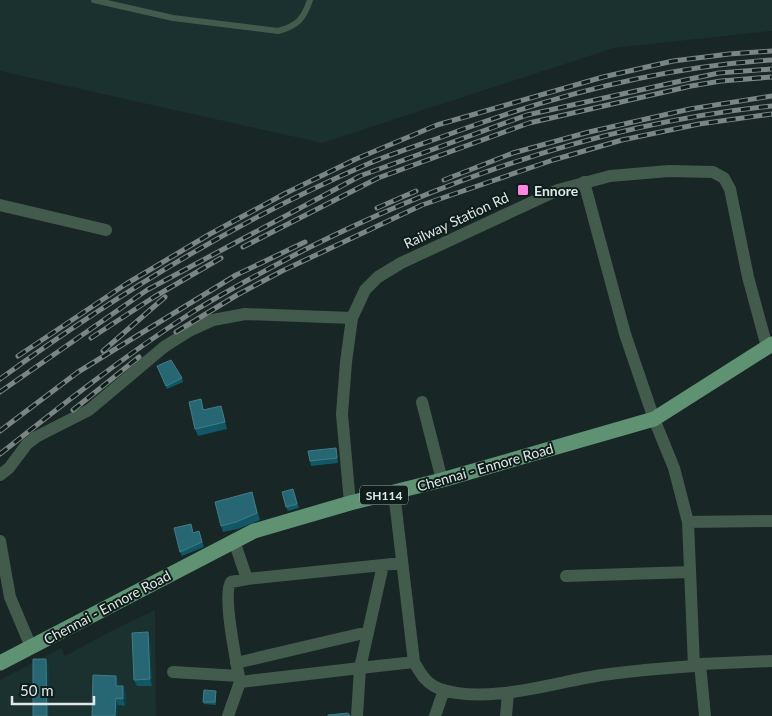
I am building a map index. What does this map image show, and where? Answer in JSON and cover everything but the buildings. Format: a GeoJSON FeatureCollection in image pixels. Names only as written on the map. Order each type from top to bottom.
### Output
{"type":"FeatureCollection","features":[{"type":"Feature","properties":{"kind":"main road","name":"Chennai - Ennore Road"},"geometry":{"type":"LineString","coordinates":[[0,663],[254,531],[350,503],[442,480],[654,419],[770,345]]}},
{"type":"Feature","properties":{"kind":"street","name":"Railway Station Rd"},"geometry":{"type":"LineString","coordinates":[[350,503],[342,414],[352,318],[365,290],[378,277],[401,263],[558,190],[610,176],[669,171],[713,172],[724,178],[730,189],[748,277],[770,345]]}},
{"type":"Feature","properties":{"kind":"street"},"geometry":{"type":"LineString","coordinates":[[584,182],[625,334],[654,419],[674,468],[688,522],[697,665],[705,716]]}},
{"type":"Feature","properties":{"kind":"street"},"geometry":{"type":"LineString","coordinates":[[0,205],[106,230]]}},
{"type":"Feature","properties":{"kind":"street"},"geometry":{"type":"LineString","coordinates":[[0,475],[10,468],[27,444],[36,437],[89,410],[164,347],[189,331],[213,320],[245,314],[352,318]]}},
{"type":"Feature","properties":{"kind":"street"},"geometry":{"type":"LineString","coordinates":[[422,402],[442,480]]}},
{"type":"Feature","properties":{"kind":"street"},"geometry":{"type":"LineString","coordinates":[[394,492],[414,662],[428,683],[444,690],[465,694],[508,693],[602,675],[697,665],[772,661]]}},
{"type":"Feature","properties":{"kind":"street"},"geometry":{"type":"LineString","coordinates":[[688,522],[772,521]]}},
{"type":"Feature","properties":{"kind":"street"},"geometry":{"type":"LineString","coordinates":[[234,540],[247,579]]}},
{"type":"Feature","properties":{"kind":"street"},"geometry":{"type":"LineString","coordinates":[[0,541],[10,597],[31,648]]}},
{"type":"Feature","properties":{"kind":"street"},"geometry":{"type":"LineString","coordinates":[[228,716],[239,679],[230,626],[228,588],[231,582],[402,563]]}},
{"type":"Feature","properties":{"kind":"street"},"geometry":{"type":"LineString","coordinates":[[357,716],[360,668],[383,565]]}},
{"type":"Feature","properties":{"kind":"street"},"geometry":{"type":"LineString","coordinates":[[566,576],[690,572]]}},
{"type":"Feature","properties":{"kind":"street"},"geometry":{"type":"LineString","coordinates":[[236,663],[368,632]]}},
{"type":"Feature","properties":{"kind":"street"},"geometry":{"type":"LineString","coordinates":[[173,672],[239,679],[414,662]]}},
{"type":"Feature","properties":{"kind":"street"},"geometry":{"type":"LineString","coordinates":[[435,716],[444,690]]}},
{"type":"Feature","properties":{"kind":"street"},"geometry":{"type":"LineString","coordinates":[[506,716],[508,693]]}},
{"type":"Feature","properties":{"kind":"lane"},"geometry":{"type":"LineString","coordinates":[[94,0],[172,18],[278,31],[287,29],[304,17],[310,0]]}},
{"type":"Feature","properties":{"kind":"shaded area"},"geometry":{"type":"Polygon","coordinates":[[[0,0],[772,0],[772,31],[614,48],[322,143],[0,71],[0,0]]]}},
{"type":"Feature","properties":{"kind":"shaded area"},"geometry":{"type":"Polygon","coordinates":[[[155,610],[156,716],[0,716],[0,680],[61,648],[65,656],[155,610]]]}},
{"type":"Feature","properties":{"kind":"railway"},"geometry":{"type":"LineString","coordinates":[[18,356],[126,284],[210,234],[286,193],[356,159],[437,125],[603,77],[673,61],[772,51]]}},
{"type":"Feature","properties":{"kind":"railway"},"geometry":{"type":"LineString","coordinates":[[0,379],[88,318],[179,261],[273,209],[370,163],[534,105],[612,84],[692,69],[772,60]]}},
{"type":"Feature","properties":{"kind":"railway"},"geometry":{"type":"LineString","coordinates":[[0,392],[147,290],[360,176],[527,115],[719,73],[772,69]]}},
{"type":"Feature","properties":{"kind":"railway"},"geometry":{"type":"LineString","coordinates":[[243,247],[378,178],[529,123],[691,86],[721,81],[772,77]]}},
{"type":"Feature","properties":{"kind":"railway"},"geometry":{"type":"LineString","coordinates":[[444,180],[513,153],[589,132],[690,109],[772,96]]}},
{"type":"Feature","properties":{"kind":"railway"},"geometry":{"type":"LineString","coordinates":[[0,454],[70,399],[166,329],[233,288],[360,223],[473,176],[591,140],[650,125],[772,106]]}},
{"type":"Feature","properties":{"kind":"railway"},"geometry":{"type":"LineString","coordinates":[[176,332],[237,295],[282,271],[422,205],[553,160],[622,140],[699,124],[772,114]]}},
{"type":"Feature","properties":{"kind":"railway"},"geometry":{"type":"LineString","coordinates":[[377,208],[416,191]]}},
{"type":"Feature","properties":{"kind":"railway"},"geometry":{"type":"LineString","coordinates":[[0,431],[78,372],[236,275],[305,242]]}},
{"type":"Feature","properties":{"kind":"railway"},"geometry":{"type":"LineString","coordinates":[[91,338],[154,297],[221,258]]}},
{"type":"Feature","properties":{"kind":"railway"},"geometry":{"type":"LineString","coordinates":[[103,351],[165,297]]}},
{"type":"Feature","properties":{"kind":"railway"},"geometry":{"type":"LineString","coordinates":[[73,410],[139,357]]}},
{"type":"Feature","properties":{"kind":"place","name":"Ennore"},"geometry":{"type":"Point","coordinates":[523,190]}}]}
